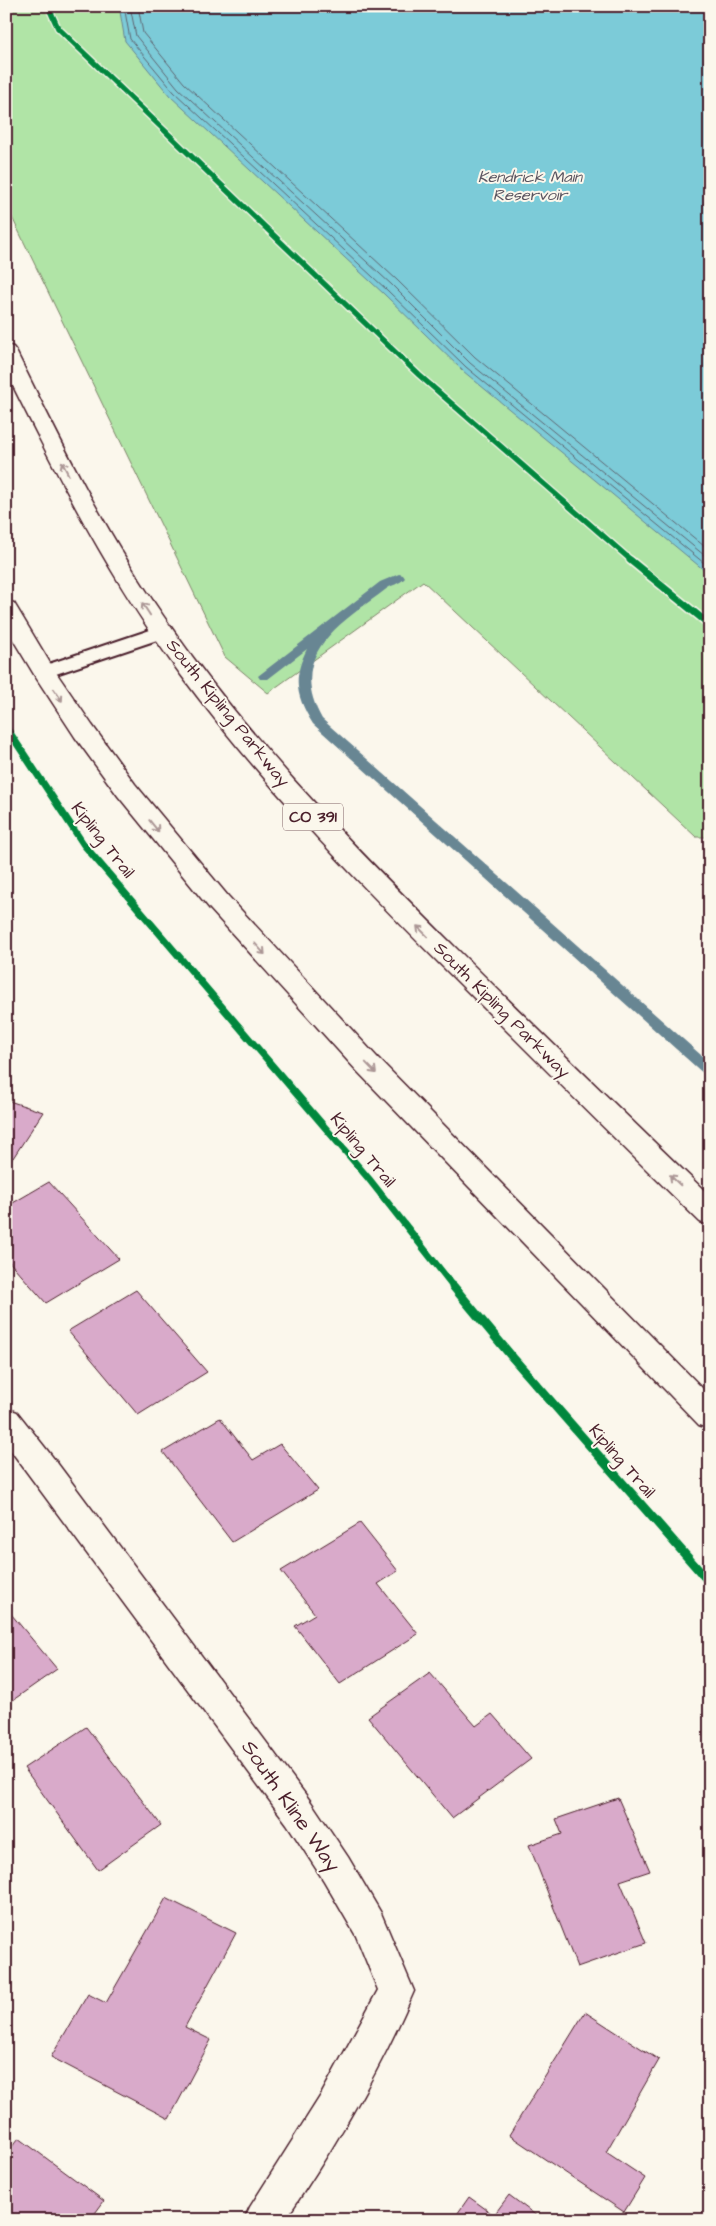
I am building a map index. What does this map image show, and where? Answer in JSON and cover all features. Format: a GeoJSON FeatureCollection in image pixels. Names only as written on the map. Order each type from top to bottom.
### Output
{"type":"FeatureCollection","features":[{"type":"Feature","properties":{"kind":"main road","name":"South Kipling Parkway"},"geometry":{"type":"LineString","coordinates":[[6,351],[108,548],[162,632],[209,696],[252,749],[331,838],[710,1214]]}},
{"type":"Feature","properties":{"kind":"main road"},"geometry":{"type":"LineString","coordinates":[[6,608],[79,727],[118,781],[163,837],[283,974],[423,1122],[710,1416]]}},
{"type":"Feature","properties":{"kind":"main road","name":"South Kline Way"},"geometry":{"type":"LineString","coordinates":[[6,1421],[56,1485],[299,1813],[336,1869],[368,1925],[396,1990],[369,2048],[336,2106],[262,2220]]}},
{"type":"Feature","properties":{"kind":"lane"},"geometry":{"type":"LineString","coordinates":[[44,672],[162,632]]}},
{"type":"Feature","properties":{"kind":"green space"},"geometry":{"type":"Polygon","coordinates":[[[6,6],[710,6],[710,837],[696,837],[423,581],[268,693],[225,657],[6,205],[6,6]]]}},
{"type":"Feature","properties":{"kind":"water","name":"Kendrick Main Reservoir"},"geometry":{"type":"Polygon","coordinates":[[[119,6],[710,6],[710,575],[463,371],[384,294],[170,96],[125,41],[119,6]]]}},
{"type":"Feature","properties":{"kind":"building"},"geometry":{"type":"Polygon","coordinates":[[[6,1100],[43,1112],[13,1158],[6,1156],[6,1100]]]}},
{"type":"Feature","properties":{"kind":"building"},"geometry":{"type":"Polygon","coordinates":[[[49,1182],[119,1259],[46,1303],[6,1258],[6,1207],[49,1182]]]}},
{"type":"Feature","properties":{"kind":"building"},"geometry":{"type":"Polygon","coordinates":[[[136,1290],[207,1372],[138,1415],[68,1331],[136,1290]]]}},
{"type":"Feature","properties":{"kind":"building"},"geometry":{"type":"Polygon","coordinates":[[[220,1418],[253,1460],[280,1444],[318,1490],[232,1542],[163,1452],[220,1418]]]}},
{"type":"Feature","properties":{"kind":"building"},"geometry":{"type":"Polygon","coordinates":[[[360,1523],[398,1571],[378,1584],[418,1634],[340,1684],[295,1626],[315,1614],[281,1571],[360,1523]]]}},
{"type":"Feature","properties":{"kind":"building"},"geometry":{"type":"Polygon","coordinates":[[[6,1608],[57,1669],[6,1705],[6,1608]]]}},
{"type":"Feature","properties":{"kind":"building"},"geometry":{"type":"Polygon","coordinates":[[[430,1673],[476,1726],[492,1714],[531,1759],[452,1818],[368,1717],[430,1673]]]}},
{"type":"Feature","properties":{"kind":"building"},"geometry":{"type":"Polygon","coordinates":[[[86,1727],[161,1825],[98,1870],[24,1768],[86,1727]]]}},
{"type":"Feature","properties":{"kind":"building"},"geometry":{"type":"Polygon","coordinates":[[[618,1798],[650,1871],[620,1881],[646,1943],[577,1967],[529,1845],[562,1834],[556,1819],[618,1798]]]}},
{"type":"Feature","properties":{"kind":"building"},"geometry":{"type":"Polygon","coordinates":[[[166,1898],[236,1933],[185,2027],[211,2040],[169,2119],[51,2057],[88,1994],[106,2003],[166,1898]]]}},
{"type":"Feature","properties":{"kind":"building"},"geometry":{"type":"Polygon","coordinates":[[[585,2012],[659,2060],[606,2152],[645,2178],[624,2212],[509,2135],[585,2012]]]}},
{"type":"Feature","properties":{"kind":"building"},"geometry":{"type":"Polygon","coordinates":[[[19,2138],[104,2201],[90,2220],[6,2220],[6,2154],[19,2138]]]}},
{"type":"Feature","properties":{"kind":"building"},"geometry":{"type":"Polygon","coordinates":[[[509,2195],[542,2220],[453,2220],[469,2197],[494,2215],[509,2195]]]}},
{"type":"Feature","properties":{"kind":"waterway"},"geometry":{"type":"LineString","coordinates":[[331,626],[384,585],[399,578]]}},
{"type":"Feature","properties":{"kind":"waterway"},"geometry":{"type":"LineString","coordinates":[[264,676],[331,626]]}},
{"type":"Feature","properties":{"kind":"waterway"},"geometry":{"type":"LineString","coordinates":[[331,626],[313,648],[304,671],[305,694],[309,707],[317,721],[710,1071]]}},
{"type":"Feature","properties":{"kind":"cycle path"},"geometry":{"type":"LineString","coordinates":[[48,6],[58,28],[419,375],[601,536],[710,625]]}},
{"type":"Feature","properties":{"kind":"cycle path","name":"Kipling Trail"},"geometry":{"type":"LineString","coordinates":[[6,727],[84,845],[369,1179],[436,1265],[513,1358],[710,1583]]}}]}
